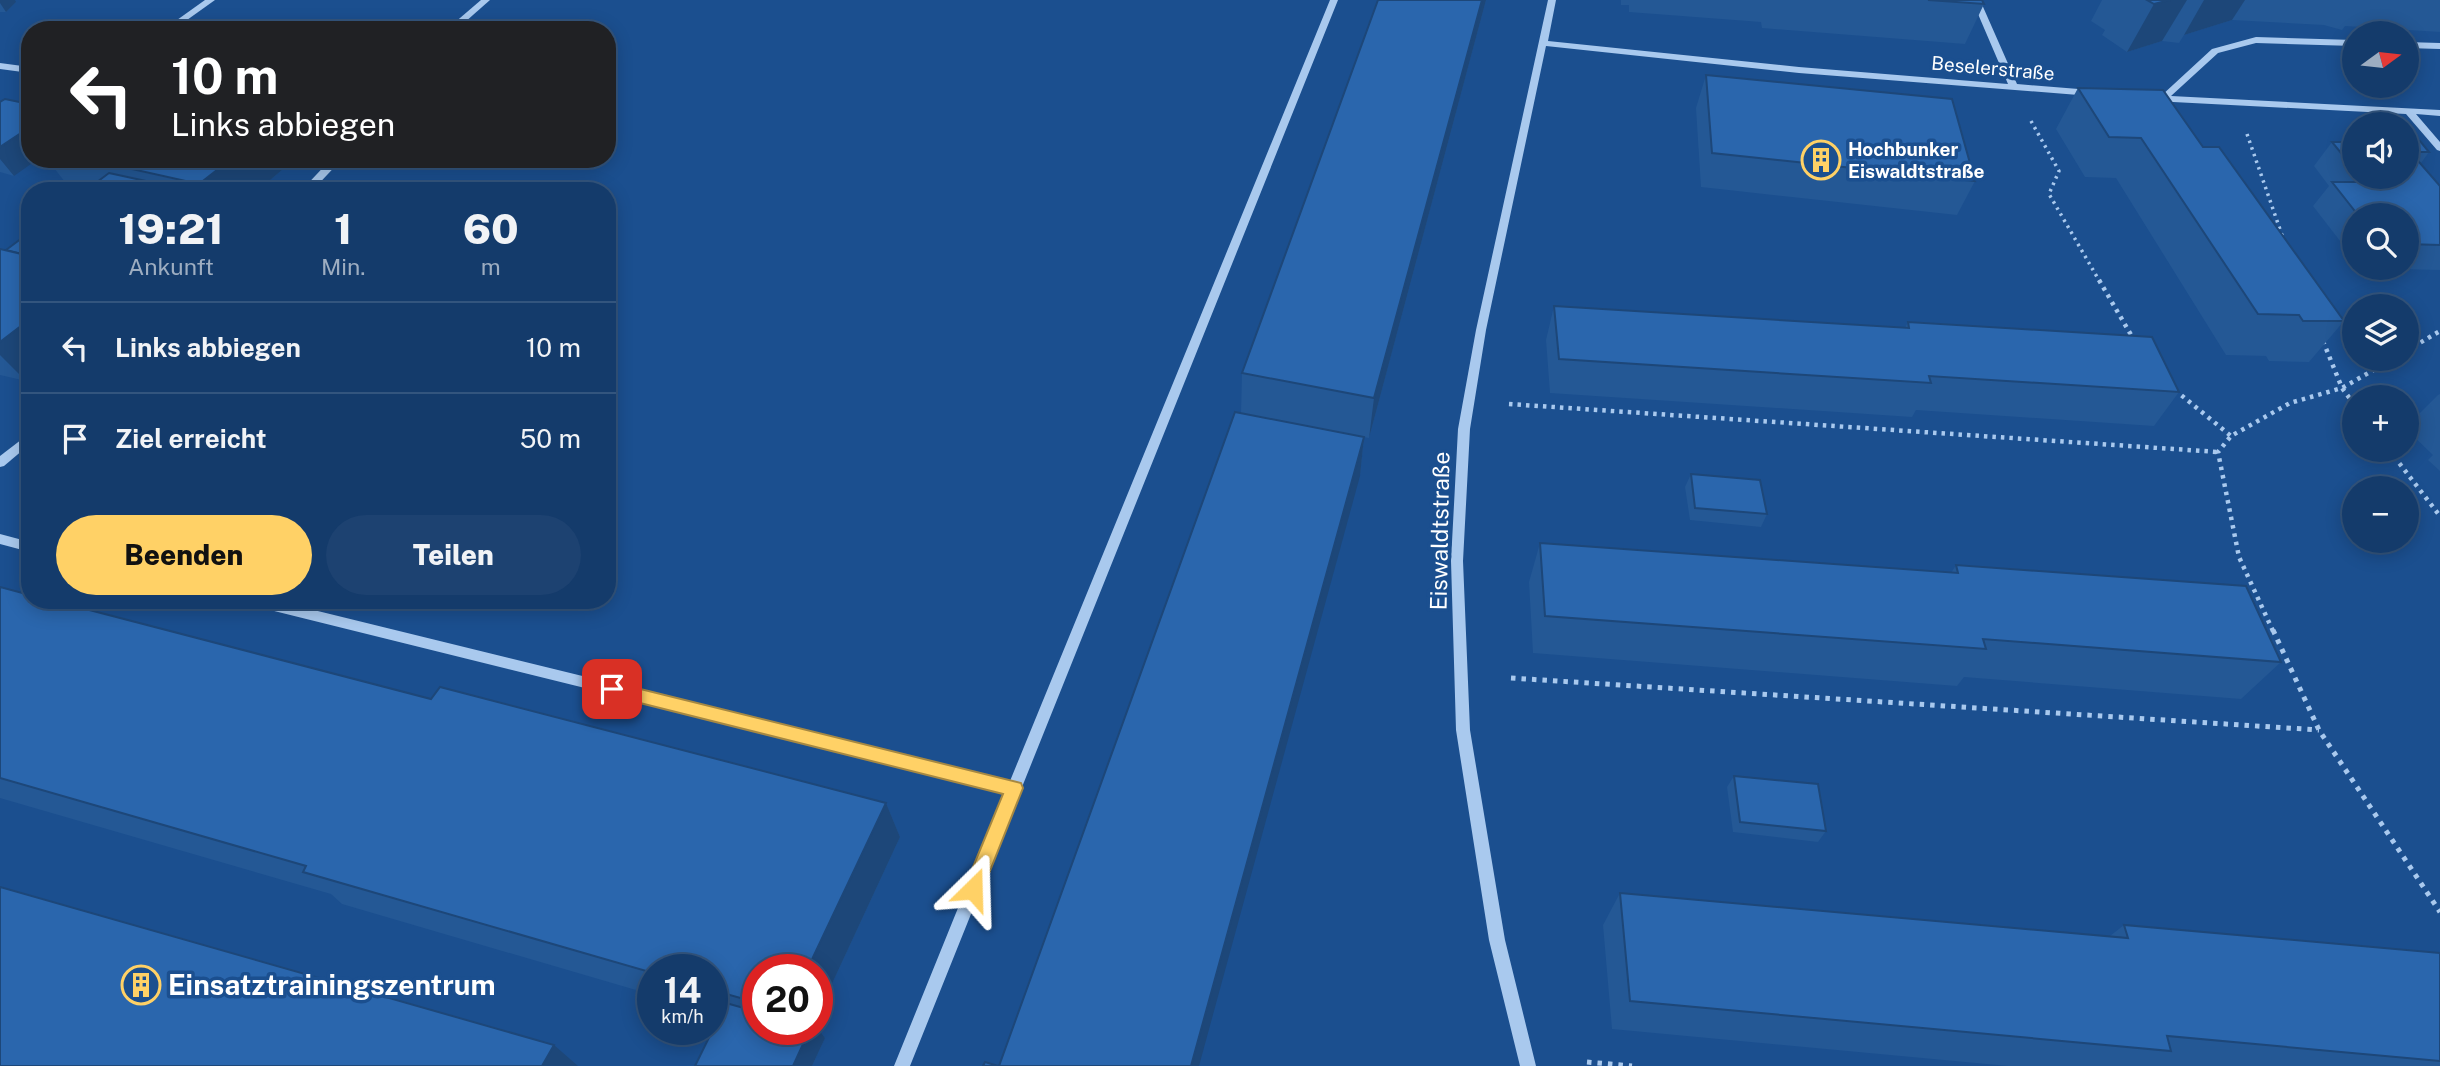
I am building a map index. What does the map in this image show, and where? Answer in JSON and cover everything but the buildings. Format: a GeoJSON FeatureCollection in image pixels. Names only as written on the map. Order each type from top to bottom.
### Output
{"type":"FeatureCollection","features":[{"type":"Feature","properties":{"kind":"street"},"geometry":{"type":"LineString","coordinates":[[180,21],[211,0]]}},
{"type":"Feature","properties":{"kind":"street"},"geometry":{"type":"LineString","coordinates":[[461,21],[486,0]]}},
{"type":"Feature","properties":{"kind":"street"},"geometry":{"type":"LineString","coordinates":[[902,1066],[1334,0]]}},
{"type":"Feature","properties":{"kind":"street","name":"Eiswaldtstraße"},"geometry":{"type":"LineString","coordinates":[[1528,1066],[1497,940],[1463,730],[1457,561],[1464,429],[1481,330],[1552,0]]}},
{"type":"Feature","properties":{"kind":"street"},"geometry":{"type":"LineString","coordinates":[[1976,0],[2014,88]]}},
{"type":"Feature","properties":{"kind":"street"},"geometry":{"type":"LineString","coordinates":[[2164,99],[2215,51],[2256,40],[2342,43]]}},
{"type":"Feature","properties":{"kind":"street","name":"Beselerstraße"},"geometry":{"type":"LineString","coordinates":[[1544,43],[1799,70],[2095,94]]}},
{"type":"Feature","properties":{"kind":"street"},"geometry":{"type":"LineString","coordinates":[[2419,45],[2440,46]]}},
{"type":"Feature","properties":{"kind":"street"},"geometry":{"type":"LineString","coordinates":[[0,66],[21,69]]}},
{"type":"Feature","properties":{"kind":"street"},"geometry":{"type":"LineString","coordinates":[[2136,97],[2409,112]]}},
{"type":"Feature","properties":{"kind":"street"},"geometry":{"type":"LineString","coordinates":[[2419,112],[2440,113]]}},
{"type":"Feature","properties":{"kind":"street"},"geometry":{"type":"LineString","coordinates":[[2419,124],[2440,148]]}},
{"type":"Feature","properties":{"kind":"street"},"geometry":{"type":"LineString","coordinates":[[315,182],[328,168]]}},
{"type":"Feature","properties":{"kind":"street"},"geometry":{"type":"LineString","coordinates":[[0,463],[21,445]]}},
{"type":"Feature","properties":{"kind":"street"},"geometry":{"type":"LineString","coordinates":[[0,539],[21,545]]}},
{"type":"Feature","properties":{"kind":"street"},"geometry":{"type":"LineString","coordinates":[[288,609],[1014,788]]}},
{"type":"Feature","properties":{"kind":"path"},"geometry":{"type":"LineString","coordinates":[[2014,88],[2059,171],[2049,194],[2140,350]]}},
{"type":"Feature","properties":{"kind":"path"},"geometry":{"type":"LineString","coordinates":[[2236,104],[2283,239]]}},
{"type":"Feature","properties":{"kind":"path"},"geometry":{"type":"LineString","coordinates":[[2419,343],[2440,331]]}},
{"type":"Feature","properties":{"kind":"path"},"geometry":{"type":"LineString","coordinates":[[2218,452],[2231,436],[2290,403],[2342,388],[2322,338]]}},
{"type":"Feature","properties":{"kind":"path"},"geometry":{"type":"LineString","coordinates":[[2347,385],[2372,371]]}},
{"type":"Feature","properties":{"kind":"path"},"geometry":{"type":"LineString","coordinates":[[2173,389],[2231,436]]}},
{"type":"Feature","properties":{"kind":"path"},"geometry":{"type":"LineString","coordinates":[[1509,404],[2218,452]]}},
{"type":"Feature","properties":{"kind":"path"},"geometry":{"type":"LineString","coordinates":[[2218,452],[2239,557],[2319,730],[2440,912]]}},
{"type":"Feature","properties":{"kind":"path"},"geometry":{"type":"LineString","coordinates":[[2398,462],[2439,515]]}},
{"type":"Feature","properties":{"kind":"path"},"geometry":{"type":"LineString","coordinates":[[1511,678],[2319,730]]}},
{"type":"Feature","properties":{"kind":"path"},"geometry":{"type":"LineString","coordinates":[[1587,1062],[1632,1066]]}},
{"type":"Feature","properties":{"kind":"place","name":"Hochbunker Eiswaldtstraße"},"geometry":{"type":"Point","coordinates":[1821,160]}},
{"type":"Feature","properties":{"kind":"place","name":"Einsatztrainingszentrum"},"geometry":{"type":"Point","coordinates":[141,985]}},
{"type":"Feature","properties":{"kind":"route"},"geometry":{"type":"LineString","coordinates":[[612,689],[1014,788],[973,889]]}}]}
